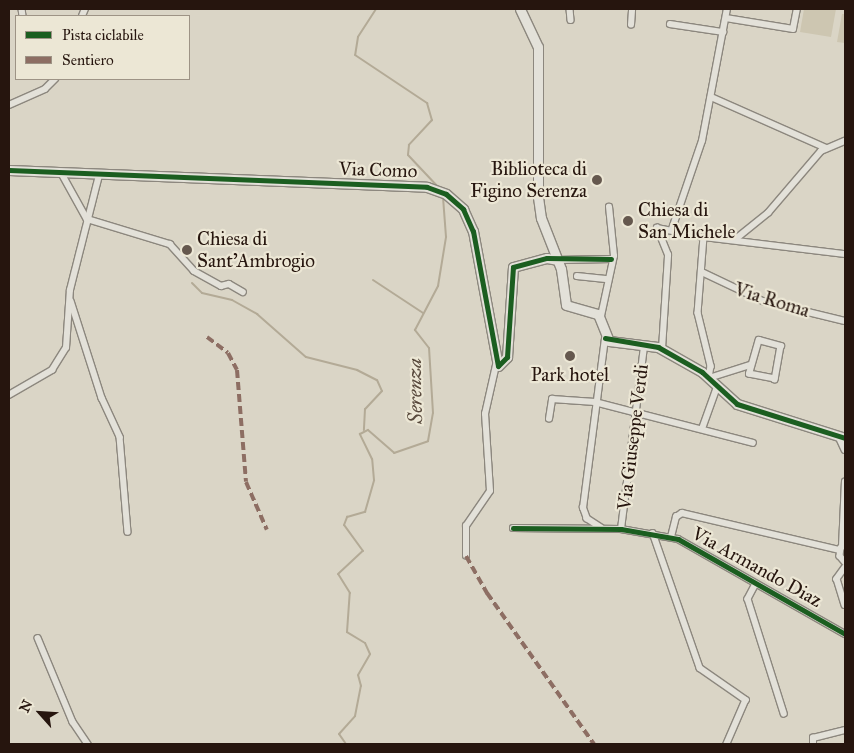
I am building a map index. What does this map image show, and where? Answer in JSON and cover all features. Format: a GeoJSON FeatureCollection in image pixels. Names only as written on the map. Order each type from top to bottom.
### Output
{"type":"FeatureCollection","features":[{"type":"Feature","properties":{"kind":"street"},"geometry":{"type":"LineString","coordinates":[[520,9],[538,47],[538,196],[541,218],[557,260],[566,304],[600,316]]}},
{"type":"Feature","properties":{"kind":"street"},"geometry":{"type":"LineString","coordinates":[[570,9],[571,20]]}},
{"type":"Feature","properties":{"kind":"street"},"geometry":{"type":"LineString","coordinates":[[631,25],[632,9]]}},
{"type":"Feature","properties":{"kind":"street"},"geometry":{"type":"LineString","coordinates":[[672,229],[702,141],[727,9]]}},
{"type":"Feature","properties":{"kind":"street"},"geometry":{"type":"LineString","coordinates":[[726,18],[793,29],[797,9]]}},
{"type":"Feature","properties":{"kind":"street"},"geometry":{"type":"LineString","coordinates":[[670,24],[723,32]]}},
{"type":"Feature","properties":{"kind":"street"},"geometry":{"type":"LineString","coordinates":[[9,105],[45,89],[53,80]]}},
{"type":"Feature","properties":{"kind":"street"},"geometry":{"type":"LineString","coordinates":[[711,96],[826,148]]}},
{"type":"Feature","properties":{"kind":"street"},"geometry":{"type":"LineString","coordinates":[[737,238],[768,213],[826,148],[845,141]]}},
{"type":"Feature","properties":{"kind":"street","name":"Via Como"},"geometry":{"type":"LineString","coordinates":[[9,170],[427,187],[446,194],[463,209],[473,231],[496,365]]}},
{"type":"Feature","properties":{"kind":"street"},"geometry":{"type":"LineString","coordinates":[[61,172],[87,219],[170,244],[194,272],[220,286],[229,284],[243,292]]}},
{"type":"Feature","properties":{"kind":"street"},"geometry":{"type":"LineString","coordinates":[[69,186],[75,173]]}},
{"type":"Feature","properties":{"kind":"street"},"geometry":{"type":"LineString","coordinates":[[9,395],[52,370],[63,356],[70,297],[98,175]]}},
{"type":"Feature","properties":{"kind":"street"},"geometry":{"type":"LineString","coordinates":[[582,528],[595,402],[605,338],[600,316],[614,237],[609,207]]}},
{"type":"Feature","properties":{"kind":"street"},"geometry":{"type":"LineString","coordinates":[[662,349],[668,255],[657,228],[672,229],[704,237],[737,238],[845,254]]}},
{"type":"Feature","properties":{"kind":"street"},"geometry":{"type":"LineString","coordinates":[[704,237],[698,313],[711,366],[709,378]]}},
{"type":"Feature","properties":{"kind":"street"},"geometry":{"type":"LineString","coordinates":[[466,556],[466,526],[490,491],[485,414],[496,365],[502,365],[506,357],[514,267],[547,258],[557,260],[611,259]]}},
{"type":"Feature","properties":{"kind":"street","name":"Via Roma"},"geometry":{"type":"LineString","coordinates":[[702,272],[763,301],[845,321]]}},
{"type":"Feature","properties":{"kind":"street"},"geometry":{"type":"LineString","coordinates":[[577,276],[608,279]]}},
{"type":"Feature","properties":{"kind":"street"},"geometry":{"type":"LineString","coordinates":[[70,297],[102,398],[120,437],[128,532]]}},
{"type":"Feature","properties":{"kind":"street"},"geometry":{"type":"LineString","coordinates":[[605,338],[662,349],[709,378],[737,404],[842,438],[845,450]]}},
{"type":"Feature","properties":{"kind":"street"},"geometry":{"type":"LineString","coordinates":[[759,340],[781,346],[775,379],[753,377],[749,374],[750,365],[759,340]]}},
{"type":"Feature","properties":{"kind":"street","name":"Via Giuseppe Verdi"},"geometry":{"type":"LineString","coordinates":[[621,529],[644,346]]}},
{"type":"Feature","properties":{"kind":"street"},"geometry":{"type":"LineString","coordinates":[[709,378],[750,365]]}},
{"type":"Feature","properties":{"kind":"street"},"geometry":{"type":"LineString","coordinates":[[702,429],[717,386]]}},
{"type":"Feature","properties":{"kind":"street"},"geometry":{"type":"LineString","coordinates":[[549,419],[552,399],[595,402],[752,443]]}},
{"type":"Feature","properties":{"kind":"street"},"geometry":{"type":"LineString","coordinates":[[845,482],[841,527],[842,559],[837,579],[845,605]]}},
{"type":"Feature","properties":{"kind":"street"},"geometry":{"type":"LineString","coordinates":[[583,508],[587,519],[605,529]]}},
{"type":"Feature","properties":{"kind":"street"},"geometry":{"type":"LineString","coordinates":[[671,537],[676,516],[682,513],[828,549],[842,559]]}},
{"type":"Feature","properties":{"kind":"street"},"geometry":{"type":"LineString","coordinates":[[841,527],[845,538]]}},
{"type":"Feature","properties":{"kind":"street","name":"Via Armando Diaz"},"geometry":{"type":"LineString","coordinates":[[512,528],[621,529],[671,537],[845,634]]}},
{"type":"Feature","properties":{"kind":"street"},"geometry":{"type":"LineString","coordinates":[[653,533],[700,668],[746,700],[727,744]]}},
{"type":"Feature","properties":{"kind":"street"},"geometry":{"type":"LineString","coordinates":[[828,549],[842,547]]}},
{"type":"Feature","properties":{"kind":"street"},"geometry":{"type":"LineString","coordinates":[[837,579],[845,568]]}},
{"type":"Feature","properties":{"kind":"street"},"geometry":{"type":"LineString","coordinates":[[756,584],[748,599],[784,713]]}},
{"type":"Feature","properties":{"kind":"street"},"geometry":{"type":"LineString","coordinates":[[837,629],[845,628]]}},
{"type":"Feature","properties":{"kind":"street"},"geometry":{"type":"LineString","coordinates":[[38,638],[73,722],[88,744]]}},
{"type":"Feature","properties":{"kind":"street"},"geometry":{"type":"LineString","coordinates":[[813,744],[813,738],[845,730]]}},
{"type":"Feature","properties":{"kind":"shaded area"},"geometry":{"type":"Polygon","coordinates":[[[804,9],[836,9],[831,37],[800,32],[804,9]]]}},
{"type":"Feature","properties":{"kind":"shaded area"},"geometry":{"type":"Polygon","coordinates":[[[842,14],[845,14],[845,43],[837,42],[842,14]]]}},
{"type":"Feature","properties":{"kind":"waterway","name":"Serenza"},"geometry":{"type":"LineString","coordinates":[[376,9],[358,37],[355,55],[427,103],[432,120],[409,145],[408,155],[440,189]]}},
{"type":"Feature","properties":{"kind":"waterway","name":"Serenza"},"geometry":{"type":"LineString","coordinates":[[346,744],[339,734],[355,716],[361,686],[358,675],[370,654],[365,643],[347,632],[350,593],[338,574],[363,551],[344,525],[347,517],[365,512],[374,480],[372,459],[360,434],[368,430],[394,453],[428,441],[433,413],[429,348],[415,330],[438,286],[446,237],[443,197]]}},
{"type":"Feature","properties":{"kind":"waterway"},"geometry":{"type":"LineString","coordinates":[[373,280],[423,313]]}},
{"type":"Feature","properties":{"kind":"waterway"},"geometry":{"type":"LineString","coordinates":[[192,283],[202,293],[232,300],[257,314],[306,357],[357,370],[377,380],[382,391],[365,409],[364,430]]}},
{"type":"Feature","properties":{"kind":"marked path"},"geometry":{"type":"LineString","coordinates":[[207,337],[228,353],[237,370],[246,482],[267,530]]}},
{"type":"Feature","properties":{"kind":"marked path"},"geometry":{"type":"LineString","coordinates":[[466,556],[487,593],[594,744]]}},
{"type":"Feature","properties":{"kind":"cycle path"},"geometry":{"type":"LineString","coordinates":[[9,170],[427,187],[446,194],[463,209],[473,231],[498,366],[507,357],[513,267],[547,258],[611,259]]}},
{"type":"Feature","properties":{"kind":"cycle path"},"geometry":{"type":"LineString","coordinates":[[605,338],[658,347],[702,372],[737,404],[845,438]]}},
{"type":"Feature","properties":{"kind":"cycle path"},"geometry":{"type":"LineString","coordinates":[[513,528],[621,529],[678,539],[845,634]]}},
{"type":"Feature","properties":{"kind":"place","name":"Biblioteca di Figino Serenza"},"geometry":{"type":"Point","coordinates":[597,180]}},
{"type":"Feature","properties":{"kind":"place","name":"Chiesa di San Michele"},"geometry":{"type":"Point","coordinates":[628,221]}},
{"type":"Feature","properties":{"kind":"place","name":"Chiesa di Sant'Ambrogio"},"geometry":{"type":"Point","coordinates":[187,250]}},
{"type":"Feature","properties":{"kind":"place","name":"Park hotel"},"geometry":{"type":"Point","coordinates":[570,356]}}]}
